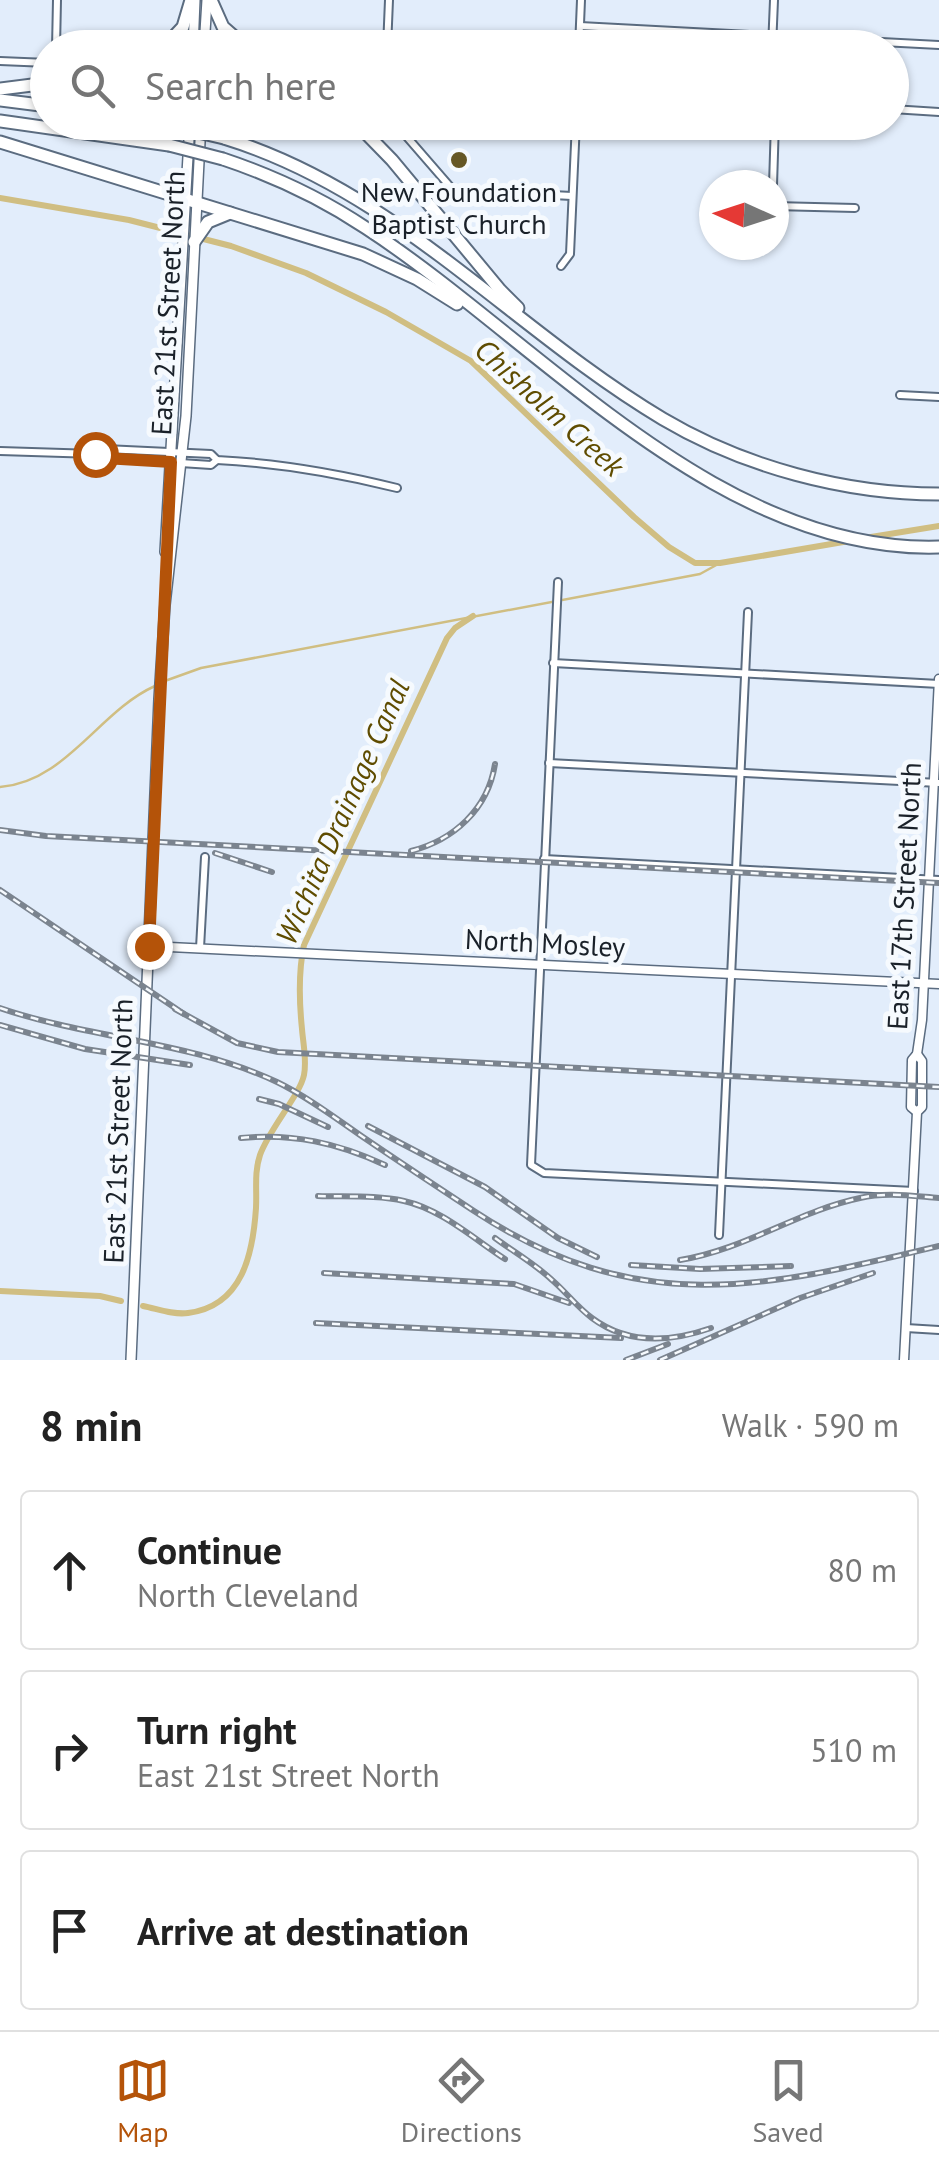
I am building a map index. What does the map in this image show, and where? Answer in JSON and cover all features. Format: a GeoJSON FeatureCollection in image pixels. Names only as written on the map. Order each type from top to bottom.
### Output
{"type":"FeatureCollection","features":[{"type":"Feature","properties":{"kind":"highway"},"geometry":{"type":"LineString","coordinates":[[181,30],[193,0]]}},
{"type":"Feature","properties":{"kind":"highway"},"geometry":{"type":"LineString","coordinates":[[209,0],[228,30]]}},
{"type":"Feature","properties":{"kind":"highway"},"geometry":{"type":"LineString","coordinates":[[0,89],[30,85]]}},
{"type":"Feature","properties":{"kind":"highway"},"geometry":{"type":"LineString","coordinates":[[0,100],[30,104]]}},
{"type":"Feature","properties":{"kind":"highway"},"geometry":{"type":"LineString","coordinates":[[0,121],[30,125]]}},
{"type":"Feature","properties":{"kind":"highway"},"geometry":{"type":"LineString","coordinates":[[133,140],[223,160],[285,182],[369,229],[668,455],[716,484],[770,510],[836,534],[939,547]]}},
{"type":"Feature","properties":{"kind":"highway"},"geometry":{"type":"LineString","coordinates":[[229,140],[300,166],[357,196],[565,352],[666,421],[716,445],[804,476],[939,494]]}},
{"type":"Feature","properties":{"kind":"highway"},"geometry":{"type":"LineString","coordinates":[[373,140],[500,290],[565,352]]}},
{"type":"Feature","properties":{"kind":"highway"},"geometry":{"type":"LineString","coordinates":[[0,142],[364,254],[418,280],[528,350]]}},
{"type":"Feature","properties":{"kind":"highway"},"geometry":{"type":"LineString","coordinates":[[190,249],[202,222],[234,212]]}},
{"type":"Feature","properties":{"kind":"main road"},"geometry":{"type":"LineString","coordinates":[[193,0],[197,30]]}},
{"type":"Feature","properties":{"kind":"main road"},"geometry":{"type":"LineString","coordinates":[[202,30],[209,0]]}},
{"type":"Feature","properties":{"kind":"main road","name":"East 21st Street North"},"geometry":{"type":"LineString","coordinates":[[190,140],[191,199],[202,222]]}},
{"type":"Feature","properties":{"kind":"main road","name":"East 21st Street North"},"geometry":{"type":"LineString","coordinates":[[131,1360],[159,699],[190,249],[184,217],[191,199],[198,140]]}},
{"type":"Feature","properties":{"kind":"street"},"geometry":{"type":"LineString","coordinates":[[56,30],[57,0]]}},
{"type":"Feature","properties":{"kind":"street"},"geometry":{"type":"LineString","coordinates":[[388,30],[389,0]]}},
{"type":"Feature","properties":{"kind":"street"},"geometry":{"type":"LineString","coordinates":[[580,30],[581,0]]}},
{"type":"Feature","properties":{"kind":"street"},"geometry":{"type":"LineString","coordinates":[[773,30],[774,0]]}},
{"type":"Feature","properties":{"kind":"street"},"geometry":{"type":"LineString","coordinates":[[580,26],[657,30]]}},
{"type":"Feature","properties":{"kind":"street"},"geometry":{"type":"LineString","coordinates":[[909,44],[939,46]]}},
{"type":"Feature","properties":{"kind":"street"},"geometry":{"type":"LineString","coordinates":[[0,61],[30,63]]}},
{"type":"Feature","properties":{"kind":"street"},"geometry":{"type":"LineString","coordinates":[[909,110],[939,112]]}},
{"type":"Feature","properties":{"kind":"street"},"geometry":{"type":"LineString","coordinates":[[410,140],[453,190],[572,196]]}},
{"type":"Feature","properties":{"kind":"street"},"geometry":{"type":"LineString","coordinates":[[561,266],[570,254],[575,140]]}},
{"type":"Feature","properties":{"kind":"street"},"geometry":{"type":"LineString","coordinates":[[773,170],[775,140]]}},
{"type":"Feature","properties":{"kind":"street"},"geometry":{"type":"LineString","coordinates":[[789,206],[855,208]]}},
{"type":"Feature","properties":{"kind":"street"},"geometry":{"type":"LineString","coordinates":[[900,395],[939,396]]}},
{"type":"Feature","properties":{"kind":"street"},"geometry":{"type":"LineString","coordinates":[[0,451],[95,454],[105,449],[211,465],[218,460],[274,463],[397,488]]}},
{"type":"Feature","properties":{"kind":"street"},"geometry":{"type":"LineString","coordinates":[[558,582],[531,1165],[536,1170],[914,1191]]}},
{"type":"Feature","properties":{"kind":"street"},"geometry":{"type":"LineString","coordinates":[[719,1235],[748,612]]}},
{"type":"Feature","properties":{"kind":"street"},"geometry":{"type":"LineString","coordinates":[[553,663],[939,682]]}},
{"type":"Feature","properties":{"kind":"street","name":"East 17th Street North"},"geometry":{"type":"LineString","coordinates":[[904,1360],[917,1112],[922,1107],[922,1061],[918,1054],[934,879],[939,682]]}},
{"type":"Feature","properties":{"kind":"street"},"geometry":{"type":"LineString","coordinates":[[548,763],[936,783]]}},
{"type":"Feature","properties":{"kind":"street"},"geometry":{"type":"LineString","coordinates":[[200,948],[205,857]]}},
{"type":"Feature","properties":{"kind":"street"},"geometry":{"type":"LineString","coordinates":[[544,859],[934,879]]}},
{"type":"Feature","properties":{"kind":"street","name":"North Mosley"},"geometry":{"type":"LineString","coordinates":[[149,946],[939,984]]}},
{"type":"Feature","properties":{"kind":"street"},"geometry":{"type":"LineString","coordinates":[[906,1328],[939,1330]]}},
{"type":"Feature","properties":{"kind":"waterway","name":"Chisholm Creek"},"geometry":{"type":"LineString","coordinates":[[0,198],[129,220],[231,246],[306,273],[386,312],[471,361],[634,517],[695,563],[720,563],[849,541]]}},
{"type":"Feature","properties":{"kind":"waterway","name":"Chisholm Creek"},"geometry":{"type":"LineString","coordinates":[[871,537],[939,526]]}},
{"type":"Feature","properties":{"kind":"waterway"},"geometry":{"type":"LineString","coordinates":[[162,682],[201,668],[700,574],[720,563]]}},
{"type":"Feature","properties":{"kind":"waterway","name":"Wichita Drainage Canal"},"geometry":{"type":"LineString","coordinates":[[143,1306],[182,1313],[207,1308],[233,1289],[242,1275],[252,1242],[260,1155],[304,1075],[300,987],[304,945],[447,638],[473,616]]}},
{"type":"Feature","properties":{"kind":"waterway"},"geometry":{"type":"LineString","coordinates":[[0,787],[44,773],[135,697],[155,686]]}},
{"type":"Feature","properties":{"kind":"waterway","name":"Wichita Drainage Canal"},"geometry":{"type":"LineString","coordinates":[[0,1291],[100,1296],[121,1301]]}},
{"type":"Feature","properties":{"kind":"railway"},"geometry":{"type":"LineString","coordinates":[[411,851],[441,839],[466,820],[485,795],[495,764]]}},
{"type":"Feature","properties":{"kind":"railway"},"geometry":{"type":"LineString","coordinates":[[0,830],[46,836],[939,883]]}},
{"type":"Feature","properties":{"kind":"railway"},"geometry":{"type":"LineString","coordinates":[[215,853],[272,872]]}},
{"type":"Feature","properties":{"kind":"railway"},"geometry":{"type":"LineString","coordinates":[[0,890],[184,1014]]}},
{"type":"Feature","properties":{"kind":"railway"},"geometry":{"type":"LineString","coordinates":[[0,1008],[210,1058],[277,1082],[474,1211],[534,1245],[591,1268],[646,1280],[701,1285],[757,1282],[815,1274],[939,1246]]}},
{"type":"Feature","properties":{"kind":"railway"},"geometry":{"type":"LineString","coordinates":[[175,1009],[237,1043],[278,1052],[939,1087]]}},
{"type":"Feature","properties":{"kind":"railway"},"geometry":{"type":"LineString","coordinates":[[0,1025],[85,1049],[190,1065]]}},
{"type":"Feature","properties":{"kind":"railway"},"geometry":{"type":"LineString","coordinates":[[259,1099],[328,1127]]}},
{"type":"Feature","properties":{"kind":"railway"},"geometry":{"type":"LineString","coordinates":[[368,1126],[485,1187],[558,1238],[597,1257]]}},
{"type":"Feature","properties":{"kind":"railway"},"geometry":{"type":"LineString","coordinates":[[241,1138],[315,1141],[385,1165]]}},
{"type":"Feature","properties":{"kind":"railway"},"geometry":{"type":"LineString","coordinates":[[318,1196],[383,1198],[418,1205],[505,1259]]}},
{"type":"Feature","properties":{"kind":"railway"},"geometry":{"type":"LineString","coordinates":[[680,1260],[726,1248],[860,1198],[939,1198]]}},
{"type":"Feature","properties":{"kind":"railway"},"geometry":{"type":"LineString","coordinates":[[495,1238],[545,1274],[592,1318],[620,1333],[665,1338],[711,1328]]}},
{"type":"Feature","properties":{"kind":"railway"},"geometry":{"type":"LineString","coordinates":[[631,1265],[700,1269],[791,1266]]}},
{"type":"Feature","properties":{"kind":"railway"},"geometry":{"type":"LineString","coordinates":[[324,1273],[514,1284],[569,1303]]}},
{"type":"Feature","properties":{"kind":"railway"},"geometry":{"type":"LineString","coordinates":[[660,1360],[800,1298],[873,1273]]}},
{"type":"Feature","properties":{"kind":"railway"},"geometry":{"type":"LineString","coordinates":[[316,1323],[621,1338]]}},
{"type":"Feature","properties":{"kind":"railway"},"geometry":{"type":"LineString","coordinates":[[626,1360],[668,1344]]}},
{"type":"Feature","properties":{"kind":"place","name":"New Foundation Baptist Church"},"geometry":{"type":"Point","coordinates":[459,160]}},
{"type":"Feature","properties":{"kind":"route"},"geometry":{"type":"LineString","coordinates":[[95,454],[104,458],[171,462],[149,946]]}}]}
